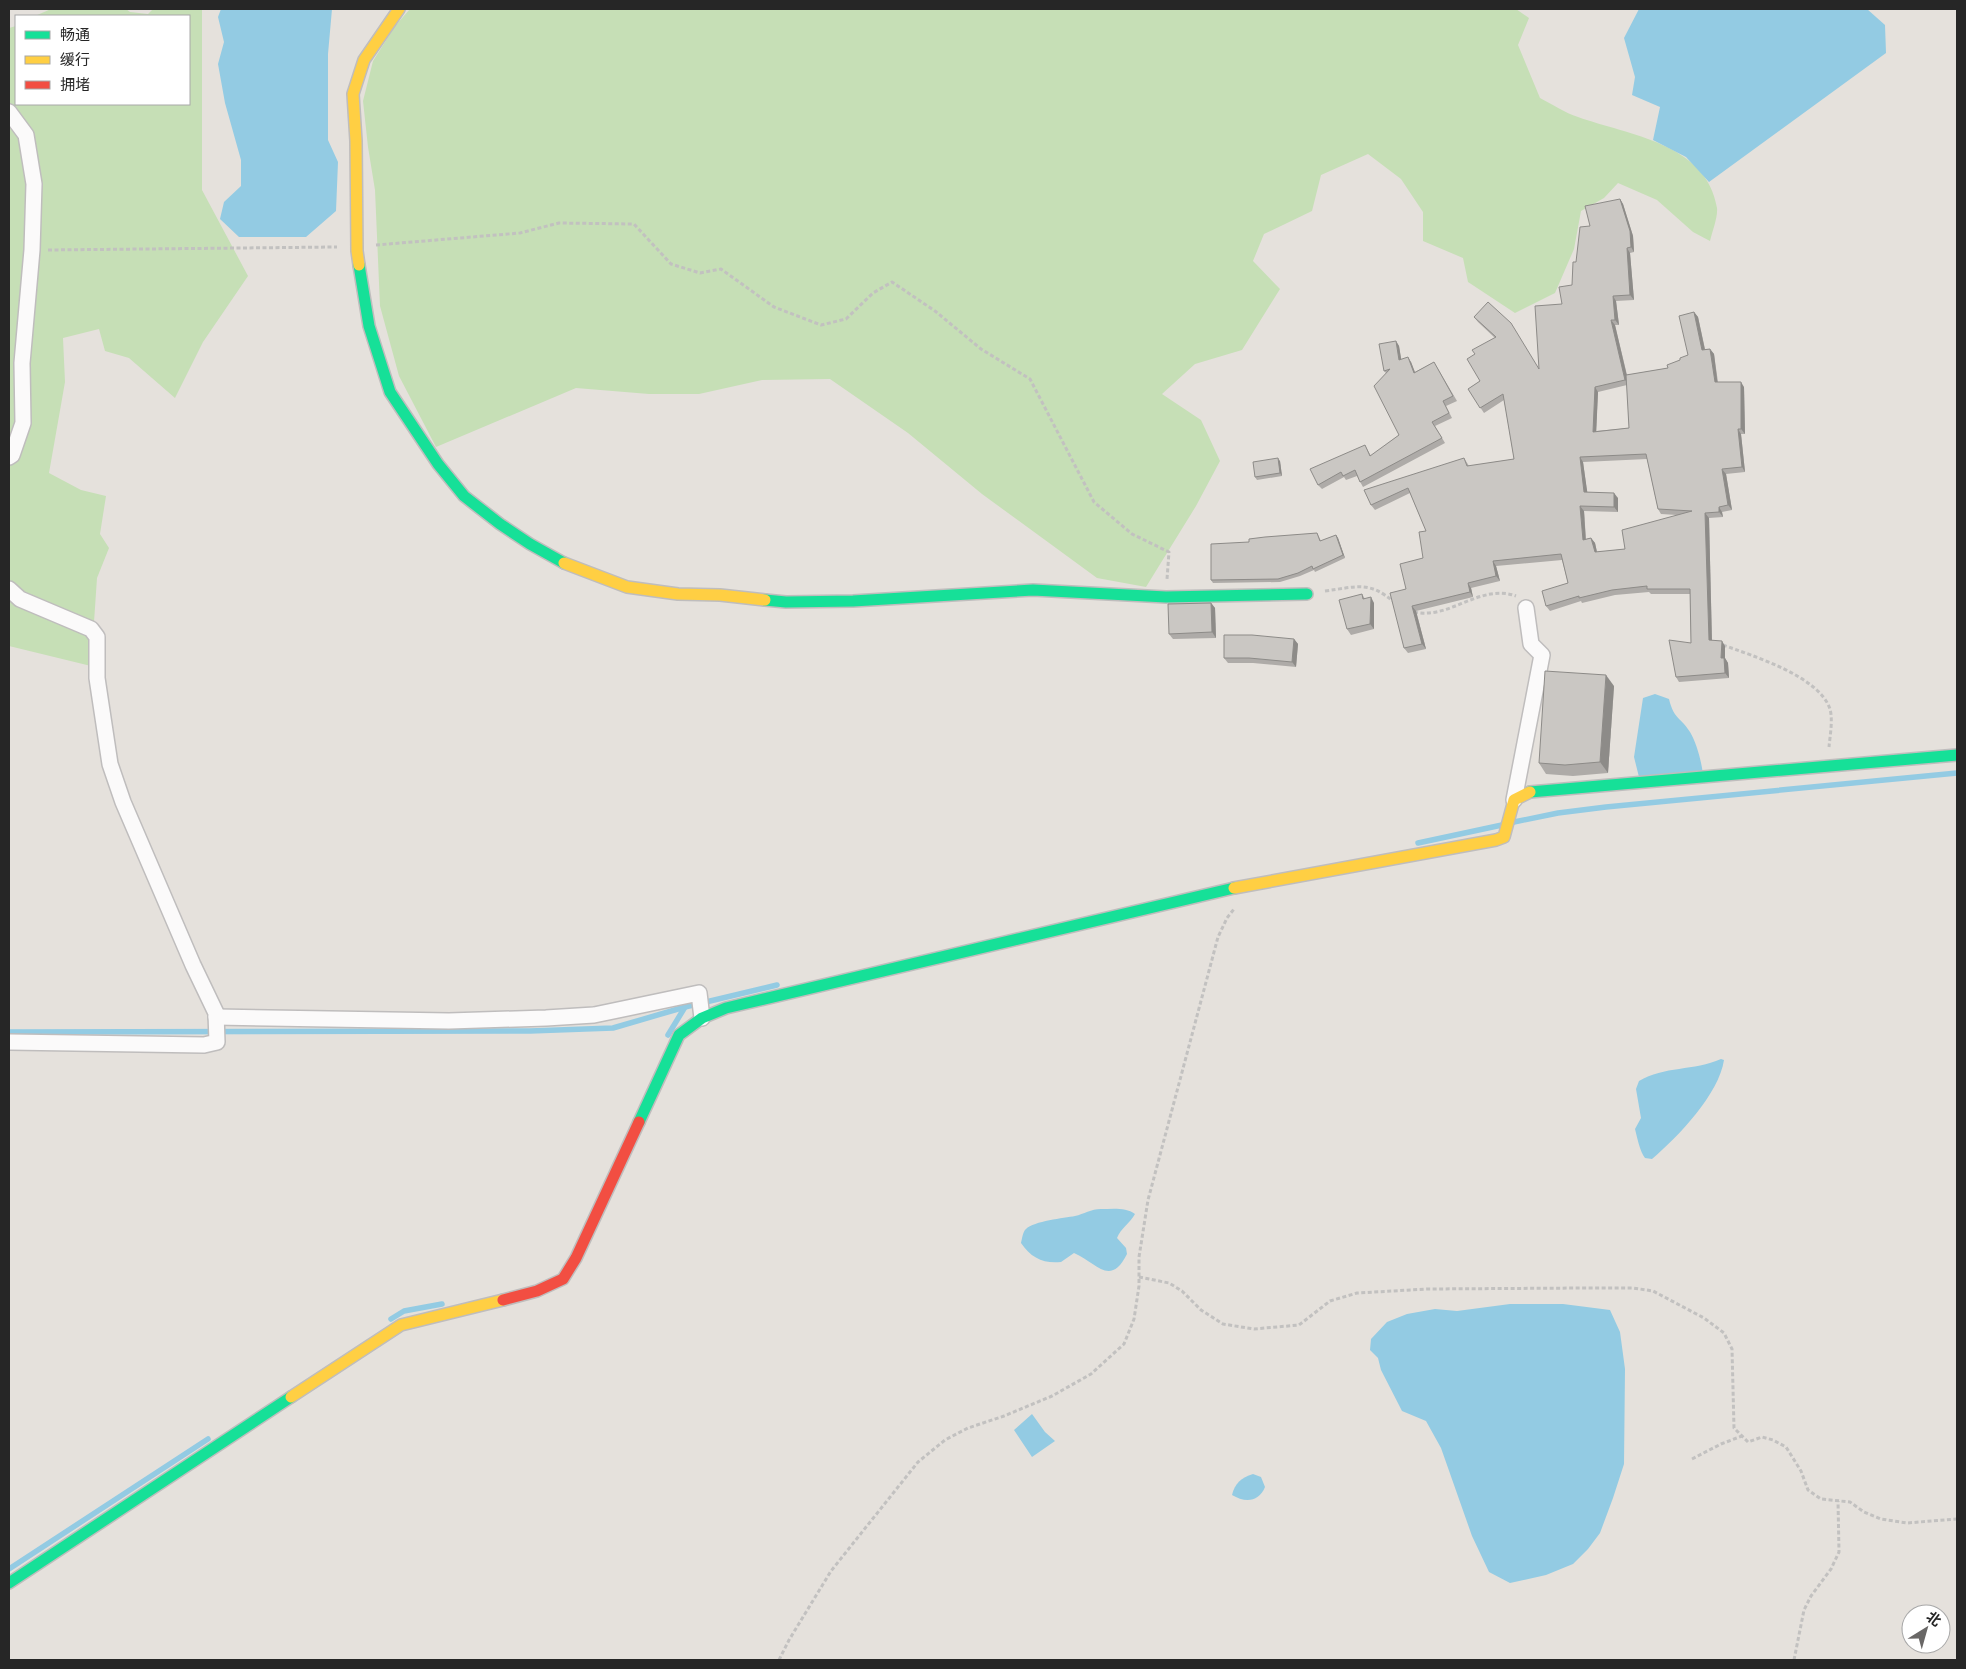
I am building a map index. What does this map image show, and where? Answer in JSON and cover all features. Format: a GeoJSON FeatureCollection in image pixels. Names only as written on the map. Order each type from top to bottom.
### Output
{"type":"FeatureCollection","features":[{"type":"Feature","properties":{"kind":"street"},"geometry":{"type":"LineString","coordinates":[[399,9],[364,60],[353,94],[356,142],[357,247],[369,326],[390,392],[438,464],[464,496],[500,524],[569,566],[628,587],[678,594],[720,595],[786,602],[853,601],[1033,590],[1166,597],[1307,594]]}},
{"type":"Feature","properties":{"kind":"street"},"geometry":{"type":"LineString","coordinates":[[9,112],[26,135],[34,184],[32,250],[22,364],[23,423],[12,455],[9,457]]}},
{"type":"Feature","properties":{"kind":"street"},"geometry":{"type":"LineString","coordinates":[[9,589],[20,599],[91,629],[97,637],[97,678],[110,764],[123,802],[193,965],[216,1013],[217,1042],[204,1045],[9,1042]]}},
{"type":"Feature","properties":{"kind":"street"},"geometry":{"type":"LineString","coordinates":[[9,1583],[401,1326],[537,1290],[563,1279],[576,1258],[678,1035],[701,1015],[1242,886],[1504,837],[1512,807],[1542,655],[1531,644],[1526,608]]}},
{"type":"Feature","properties":{"kind":"street"},"geometry":{"type":"LineString","coordinates":[[1512,807],[1530,792],[1957,755]]}},
{"type":"Feature","properties":{"kind":"street"},"geometry":{"type":"LineString","coordinates":[[216,1020],[449,1021],[546,1018],[594,1015],[699,993],[701,1015]]}},
{"type":"Feature","properties":{"kind":"path"},"geometry":{"type":"LineString","coordinates":[[32,250],[357,247],[520,233],[559,223],[634,224],[671,264],[700,273],[721,269],[774,307],[821,325],[846,319],[873,293],[892,282],[935,311],[981,348],[1030,379],[1094,502],[1132,534],[1169,552],[1166,597]]}},
{"type":"Feature","properties":{"kind":"path"},"geometry":{"type":"LineString","coordinates":[[1307,594],[1366,585],[1382,591],[1402,607]]}},
{"type":"Feature","properties":{"kind":"path"},"geometry":{"type":"LineString","coordinates":[[1408,611],[1423,614],[1437,613],[1491,592],[1506,592],[1516,596],[1526,608]]}},
{"type":"Feature","properties":{"kind":"path"},"geometry":{"type":"LineString","coordinates":[[1716,642],[1794,672],[1823,697],[1830,710],[1829,767]]}},
{"type":"Feature","properties":{"kind":"path"},"geometry":{"type":"LineString","coordinates":[[779,1660],[831,1571],[918,1462],[945,1440],[968,1428],[1004,1416],[1052,1396],[1091,1374],[1124,1344],[1134,1319],[1139,1277],[1139,1256],[1150,1190],[1218,937],[1227,918],[1236,907]]}},
{"type":"Feature","properties":{"kind":"path"},"geometry":{"type":"LineString","coordinates":[[1139,1277],[1169,1283],[1182,1292],[1201,1310],[1223,1324],[1254,1328],[1299,1325],[1330,1300],[1357,1293],[1428,1289],[1582,1288],[1633,1288],[1653,1292],[1704,1318],[1724,1333],[1732,1348],[1734,1428],[1748,1442],[1762,1437],[1786,1447],[1801,1471],[1808,1490],[1821,1499],[1850,1502],[1864,1512],[1881,1520],[1908,1523],[1957,1520]]}},
{"type":"Feature","properties":{"kind":"path"},"geometry":{"type":"LineString","coordinates":[[1692,1459],[1720,1444],[1742,1436]]}},
{"type":"Feature","properties":{"kind":"path"},"geometry":{"type":"LineString","coordinates":[[1794,1660],[1804,1610],[1811,1596],[1831,1568],[1838,1552],[1838,1501]]}},
{"type":"Feature","properties":{"kind":"green space"},"geometry":{"type":"Polygon","coordinates":[[[51,9],[126,9],[130,12],[148,14],[153,9],[202,9],[202,190],[248,276],[203,342],[175,398],[129,358],[105,351],[99,329],[63,338],[65,382],[49,473],[81,490],[106,496],[100,534],[109,548],[97,578],[91,666],[9,646],[9,28],[15,26],[15,105],[190,105],[190,15],[37,15],[51,9]]]}},
{"type":"Feature","properties":{"kind":"green space"},"geometry":{"type":"Polygon","coordinates":[[[410,9],[1516,9],[1529,18],[1518,45],[1540,98],[1563,111],[1641,137],[1682,155],[1698,169],[1710,186],[1717,208],[1717,216],[1710,241],[1693,232],[1657,200],[1618,183],[1604,198],[1581,211],[1574,249],[1555,293],[1515,313],[1468,282],[1463,258],[1423,241],[1423,212],[1401,179],[1368,154],[1321,175],[1312,211],[1264,234],[1253,261],[1280,289],[1242,350],[1195,364],[1162,394],[1201,420],[1220,461],[1196,506],[1146,587],[1097,578],[982,494],[908,433],[830,379],[762,380],[699,394],[649,394],[576,388],[436,447],[399,376],[380,306],[375,190],[363,101],[373,61],[395,26],[410,9]]]}},
{"type":"Feature","properties":{"kind":"water"},"geometry":{"type":"Polygon","coordinates":[[[221,9],[332,9],[328,54],[328,140],[338,162],[336,211],[306,237],[239,237],[220,219],[224,202],[241,186],[241,160],[225,103],[218,64],[224,42],[218,17],[221,9]]]}},
{"type":"Feature","properties":{"kind":"water"},"geometry":{"type":"Polygon","coordinates":[[[1639,9],[1867,9],[1885,25],[1886,53],[1709,182],[1686,157],[1653,140],[1660,107],[1632,95],[1635,77],[1624,38],[1639,9]]]}},
{"type":"Feature","properties":{"kind":"water"},"geometry":{"type":"Polygon","coordinates":[[[1655,694],[1669,699],[1675,715],[1690,732],[1695,742],[1703,774],[1639,777],[1634,757],[1643,698],[1655,694]]]}},
{"type":"Feature","properties":{"kind":"water"},"geometry":{"type":"Polygon","coordinates":[[[1721,1059],[1724,1060],[1721,1073],[1696,1114],[1674,1139],[1652,1159],[1645,1158],[1635,1129],[1641,1118],[1636,1089],[1639,1081],[1659,1073],[1711,1063],[1721,1059]]]}},
{"type":"Feature","properties":{"kind":"water"},"geometry":{"type":"Polygon","coordinates":[[[1101,1209],[1123,1209],[1135,1214],[1117,1238],[1126,1248],[1127,1254],[1121,1264],[1115,1269],[1109,1271],[1102,1270],[1074,1253],[1061,1262],[1044,1261],[1029,1253],[1021,1243],[1024,1231],[1030,1226],[1101,1209]]]}},
{"type":"Feature","properties":{"kind":"water"},"geometry":{"type":"Polygon","coordinates":[[[1510,1304],[1563,1304],[1610,1310],[1620,1332],[1625,1369],[1624,1464],[1600,1533],[1573,1564],[1546,1575],[1510,1583],[1489,1572],[1472,1536],[1441,1448],[1426,1421],[1402,1411],[1381,1370],[1378,1358],[1370,1350],[1371,1339],[1387,1322],[1407,1314],[1435,1309],[1457,1311],[1510,1304]]]}},
{"type":"Feature","properties":{"kind":"water"},"geometry":{"type":"Polygon","coordinates":[[[1032,1414],[1045,1432],[1055,1441],[1032,1457],[1014,1430],[1032,1414]]]}},
{"type":"Feature","properties":{"kind":"water"},"geometry":{"type":"Polygon","coordinates":[[[1253,1474],[1261,1477],[1265,1487],[1259,1496],[1247,1500],[1232,1495],[1239,1482],[1253,1474]]]}},
{"type":"Feature","properties":{"kind":"building"},"geometry":{"type":"Polygon","coordinates":[[[1620,199],[1630,231],[1631,247],[1627,248],[1630,295],[1613,296],[1615,320],[1611,320],[1625,380],[1595,387],[1593,432],[1629,428],[1626,375],[1668,368],[1667,365],[1688,355],[1679,316],[1694,312],[1702,350],[1710,349],[1715,382],[1741,382],[1741,429],[1738,429],[1742,467],[1722,469],[1728,505],[1719,507],[1719,512],[1705,513],[1709,640],[1722,641],[1721,658],[1724,658],[1725,673],[1676,677],[1669,640],[1691,643],[1690,589],[1647,589],[1647,586],[1612,590],[1579,598],[1579,596],[1546,606],[1542,591],[1568,583],[1561,554],[1493,561],[1496,576],[1468,583],[1470,592],[1412,606],[1422,644],[1404,648],[1390,593],[1406,589],[1400,564],[1423,558],[1419,532],[1426,531],[1408,488],[1371,505],[1364,490],[1464,458],[1467,466],[1514,459],[1503,394],[1480,408],[1468,389],[1480,381],[1467,359],[1475,354],[1472,350],[1496,337],[1474,317],[1488,302],[1511,323],[1539,369],[1535,306],[1562,304],[1559,287],[1572,285],[1573,262],[1576,262],[1580,227],[1590,226],[1585,206],[1620,199]],[[1646,454],[1580,457],[1584,492],[1614,493],[1614,507],[1580,506],[1583,540],[1591,538],[1595,552],[1625,549],[1622,530],[1692,511],[1658,509],[1646,454]]]}},
{"type":"Feature","properties":{"kind":"building"},"geometry":{"type":"Polygon","coordinates":[[[1396,341],[1399,360],[1408,357],[1414,373],[1434,362],[1453,396],[1443,401],[1449,413],[1432,422],[1442,438],[1360,482],[1355,470],[1343,476],[1341,472],[1318,485],[1310,469],[1365,445],[1370,456],[1399,435],[1374,386],[1390,369],[1384,371],[1379,344],[1396,341]]]}},
{"type":"Feature","properties":{"kind":"building"},"geometry":{"type":"Polygon","coordinates":[[[1278,458],[1280,473],[1255,477],[1253,462],[1278,458]]]}},
{"type":"Feature","properties":{"kind":"building"},"geometry":{"type":"Polygon","coordinates":[[[1317,533],[1320,541],[1336,535],[1343,555],[1313,569],[1312,566],[1298,573],[1278,579],[1211,580],[1211,544],[1249,542],[1249,539],[1317,533]]]}},
{"type":"Feature","properties":{"kind":"building"},"geometry":{"type":"Polygon","coordinates":[[[1362,594],[1363,599],[1371,597],[1370,624],[1347,629],[1339,600],[1362,594]]]}},
{"type":"Feature","properties":{"kind":"building"},"geometry":{"type":"Polygon","coordinates":[[[1211,603],[1212,632],[1169,634],[1168,604],[1211,603]]]}},
{"type":"Feature","properties":{"kind":"building"},"geometry":{"type":"Polygon","coordinates":[[[1224,635],[1252,635],[1294,639],[1292,662],[1224,658],[1224,635]]]}},
{"type":"Feature","properties":{"kind":"building"},"geometry":{"type":"Polygon","coordinates":[[[1545,671],[1606,675],[1600,762],[1565,765],[1539,763],[1545,671]]]}},
{"type":"Feature","properties":{"kind":"waterway"},"geometry":{"type":"LineString","coordinates":[[1514,822],[1558,813],[1606,807],[1957,773]]}},
{"type":"Feature","properties":{"kind":"waterway"},"geometry":{"type":"LineString","coordinates":[[1418,843],[1502,825]]}},
{"type":"Feature","properties":{"kind":"waterway"},"geometry":{"type":"LineString","coordinates":[[668,1035],[685,1007],[777,985]]}},
{"type":"Feature","properties":{"kind":"waterway"},"geometry":{"type":"LineString","coordinates":[[9,1032],[530,1031],[613,1028],[685,1007]]}},
{"type":"Feature","properties":{"kind":"waterway"},"geometry":{"type":"LineString","coordinates":[[391,1319],[404,1311],[442,1304]]}},
{"type":"Feature","properties":{"kind":"waterway"},"geometry":{"type":"LineString","coordinates":[[9,1569],[208,1439]]}},
{"type":"Feature","properties":{"kind":"traffic: fast"},"geometry":{"type":"LineString","coordinates":[[359,265],[369,326],[390,392],[438,464],[464,496],[500,524],[564,563]]}},
{"type":"Feature","properties":{"kind":"traffic: fast"},"geometry":{"type":"LineString","coordinates":[[765,600],[786,602],[853,601],[1033,590],[1166,597],[1307,594]]}},
{"type":"Feature","properties":{"kind":"traffic: fast"},"geometry":{"type":"LineString","coordinates":[[1530,792],[1957,755]]}},
{"type":"Feature","properties":{"kind":"traffic: fast"},"geometry":{"type":"LineString","coordinates":[[639,1122],[679,1035],[702,1018],[726,1008],[1234,888]]}},
{"type":"Feature","properties":{"kind":"traffic: fast"},"geometry":{"type":"LineString","coordinates":[[9,1583],[291,1397]]}},
{"type":"Feature","properties":{"kind":"traffic: slow"},"geometry":{"type":"LineString","coordinates":[[359,265],[357,251],[356,141],[353,94],[364,60],[399,9]]}},
{"type":"Feature","properties":{"kind":"traffic: slow"},"geometry":{"type":"LineString","coordinates":[[564,563],[627,587],[678,594],[720,595],[765,600]]}},
{"type":"Feature","properties":{"kind":"traffic: slow"},"geometry":{"type":"LineString","coordinates":[[1234,888],[1496,840],[1504,837],[1514,800],[1530,792]]}},
{"type":"Feature","properties":{"kind":"traffic: slow"},"geometry":{"type":"LineString","coordinates":[[291,1397],[401,1325],[503,1300]]}},
{"type":"Feature","properties":{"kind":"traffic: jam"},"geometry":{"type":"LineString","coordinates":[[503,1300],[537,1291],[563,1279],[576,1258],[639,1122]]}}]}
